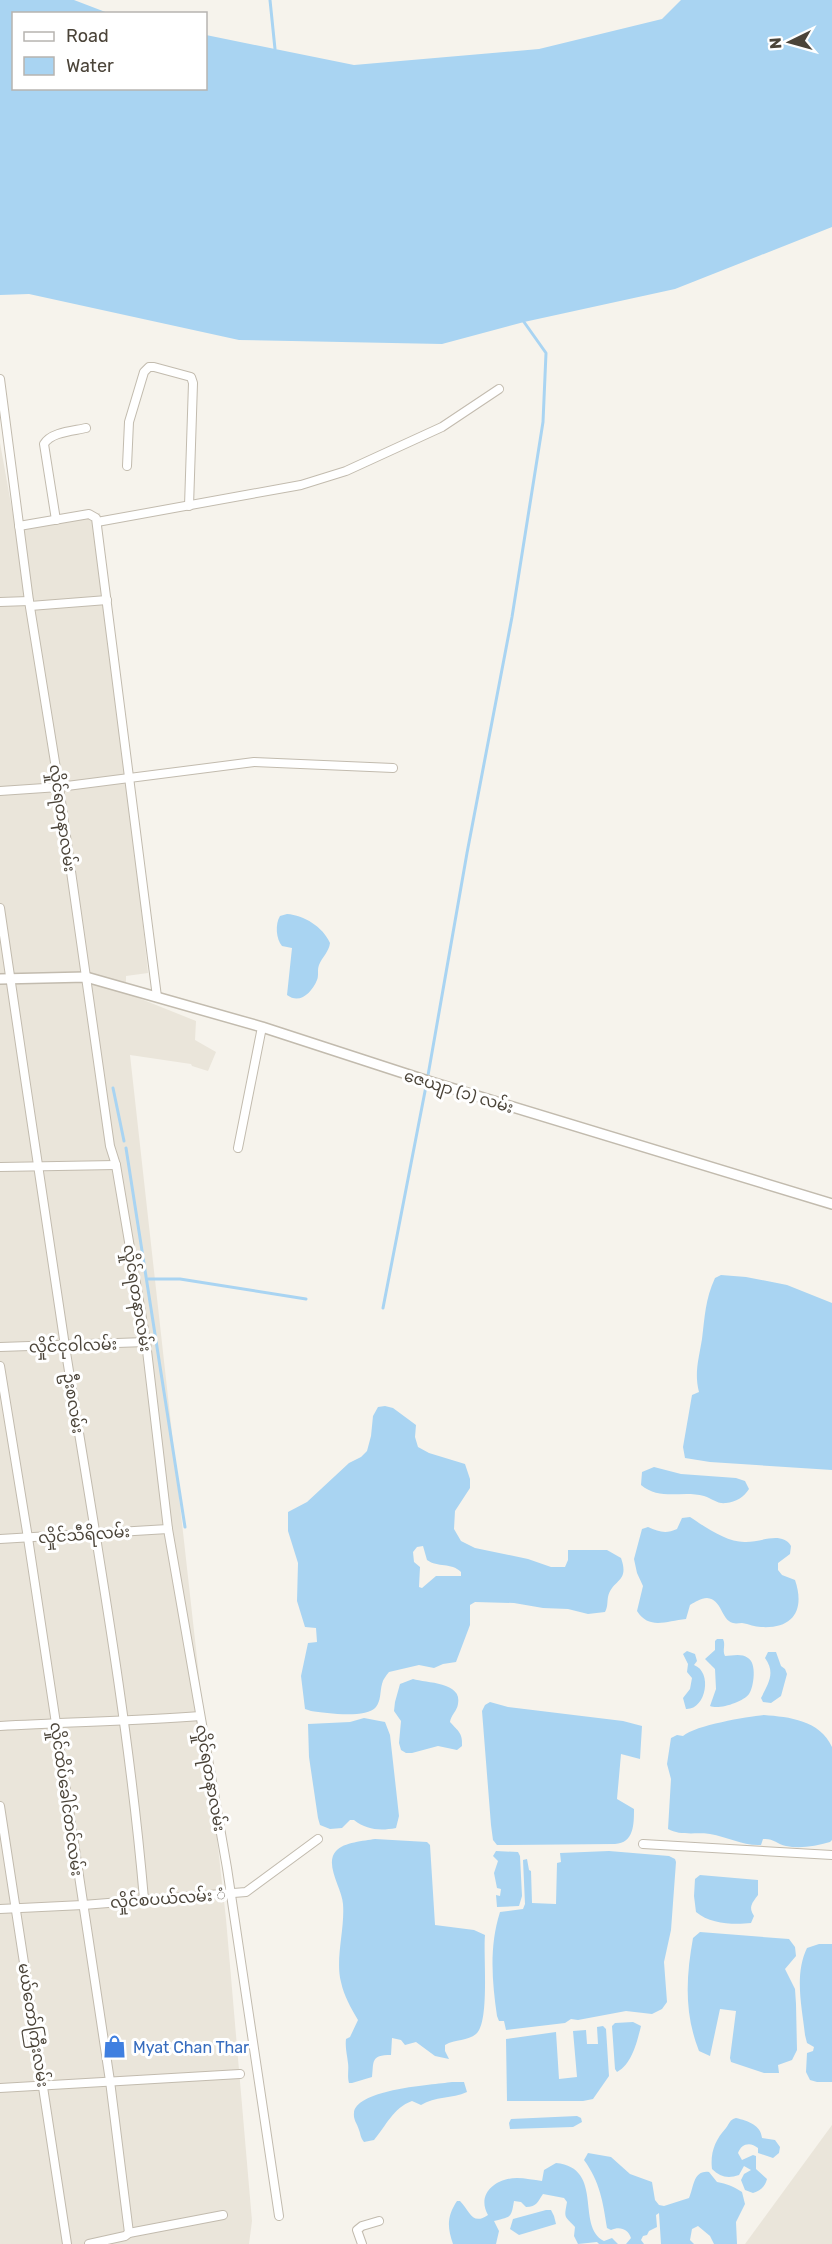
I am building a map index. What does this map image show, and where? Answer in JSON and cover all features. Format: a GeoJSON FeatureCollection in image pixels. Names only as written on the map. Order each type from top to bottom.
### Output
{"type":"FeatureCollection","features":[{"type":"Feature","properties":{"kind":"street"},"geometry":{"type":"LineString","coordinates":[[127,466],[129,422],[144,372],[149,367],[154,367],[191,377],[193,383],[189,506]]}},
{"type":"Feature","properties":{"kind":"street","name":"လှိုင်ရတနာလမ်း"},"geometry":{"type":"LineString","coordinates":[[0,379],[3,423],[59,787],[110,1146],[116,1165],[146,1342],[168,1529],[227,1868],[279,2216]]}},
{"type":"Feature","properties":{"kind":"street"},"geometry":{"type":"LineString","coordinates":[[97,522],[301,485],[346,471],[442,427],[499,389]]}},
{"type":"Feature","properties":{"kind":"street"},"geometry":{"type":"LineString","coordinates":[[56,520],[44,444],[54,435],[86,428]]}},
{"type":"Feature","properties":{"kind":"street"},"geometry":{"type":"LineString","coordinates":[[19,526],[89,514],[94,515],[97,522],[157,998]]}},
{"type":"Feature","properties":{"kind":"street"},"geometry":{"type":"LineString","coordinates":[[0,602],[107,600]]}},
{"type":"Feature","properties":{"kind":"street"},"geometry":{"type":"LineString","coordinates":[[0,791],[59,787],[254,762],[393,768]]}},
{"type":"Feature","properties":{"kind":"street","name":"ဦးစလမ်း"},"geometry":{"type":"LineString","coordinates":[[0,908],[64,1345],[96,1533],[124,1722],[136,1810],[144,1899]]}},
{"type":"Feature","properties":{"kind":"street","name":"ဇေယျာ (၁) လမ်း"},"geometry":{"type":"LineString","coordinates":[[0,979],[86,977],[262,1027],[417,1078],[832,1204]]}},
{"type":"Feature","properties":{"kind":"street"},"geometry":{"type":"LineString","coordinates":[[238,1148],[262,1027]]}},
{"type":"Feature","properties":{"kind":"street"},"geometry":{"type":"LineString","coordinates":[[0,1167],[116,1165]]}},
{"type":"Feature","properties":{"kind":"street","name":"လှိုင်ငုဝါလမ်း"},"geometry":{"type":"LineString","coordinates":[[0,1347],[146,1342]]}},
{"type":"Feature","properties":{"kind":"street","name":"လှိုင်ထိပ်ခေါင်တင်လမ်း"},"geometry":{"type":"LineString","coordinates":[[0,1366],[110,2081],[129,2233]]}},
{"type":"Feature","properties":{"kind":"street","name":"လှိုင်သီရိလမ်း"},"geometry":{"type":"LineString","coordinates":[[0,1539],[168,1529]]}},
{"type":"Feature","properties":{"kind":"street"},"geometry":{"type":"LineString","coordinates":[[0,1726],[55,1722],[124,1722],[200,1716]]}},
{"type":"Feature","properties":{"kind":"street","name":"မယ်တော်ကြီးလမ်း"},"geometry":{"type":"LineString","coordinates":[[0,1806],[67,2244]]}},
{"type":"Feature","properties":{"kind":"street","name":"လှိုင်စပယ်လမ်း ံ"},"geometry":{"type":"LineString","coordinates":[[0,1909],[246,1892],[318,1839]]}},
{"type":"Feature","properties":{"kind":"street"},"geometry":{"type":"LineString","coordinates":[[643,1844],[832,1855]]}},
{"type":"Feature","properties":{"kind":"street"},"geometry":{"type":"LineString","coordinates":[[0,2088],[240,2074]]}},
{"type":"Feature","properties":{"kind":"street"},"geometry":{"type":"LineString","coordinates":[[89,2244],[129,2233],[223,2215]]}},
{"type":"Feature","properties":{"kind":"street"},"geometry":{"type":"LineString","coordinates":[[362,2244],[357,2230],[362,2226],[379,2221]]}},
{"type":"Feature","properties":{"kind":"shaded area"},"geometry":{"type":"Polygon","coordinates":[[[0,443],[15,526],[100,513],[148,973],[126,976],[126,993],[196,1021],[195,1040],[216,1052],[208,1071],[191,1064],[130,1055],[226,1919],[252,2221],[249,2244],[0,2244],[0,443]]]}},
{"type":"Feature","properties":{"kind":"shaded area"},"geometry":{"type":"Polygon","coordinates":[[[832,2125],[832,2244],[745,2244],[832,2125]]]}},
{"type":"Feature","properties":{"kind":"water"},"geometry":{"type":"Polygon","coordinates":[[[0,0],[74,0],[105,12],[12,12],[12,90],[207,90],[207,35],[354,65],[539,49],[662,19],[681,0],[832,0],[832,227],[675,289],[524,322],[442,344],[239,340],[29,294],[0,295],[0,0]]]}},
{"type":"Feature","properties":{"kind":"water"},"geometry":{"type":"Polygon","coordinates":[[[287,914],[312,923],[323,932],[330,943],[319,965],[315,984],[309,993],[296,999],[287,995],[292,948],[282,946],[277,931],[280,916],[287,914]]]}},
{"type":"Feature","properties":{"kind":"water"},"geometry":{"type":"Polygon","coordinates":[[[721,1275],[787,1285],[832,1303],[832,1470],[710,1462],[685,1458],[683,1447],[692,1395],[699,1392],[698,1366],[707,1301],[715,1278],[721,1275]]]}},
{"type":"Feature","properties":{"kind":"water"},"geometry":{"type":"Polygon","coordinates":[[[378,1407],[393,1408],[416,1425],[415,1437],[418,1447],[429,1453],[465,1464],[470,1479],[470,1488],[455,1511],[454,1529],[461,1541],[475,1548],[528,1559],[551,1567],[565,1567],[568,1550],[607,1550],[621,1558],[622,1577],[610,1591],[605,1612],[588,1614],[568,1609],[514,1603],[475,1602],[470,1605],[470,1625],[456,1662],[434,1668],[419,1665],[389,1672],[382,1682],[378,1705],[371,1711],[345,1714],[311,1711],[305,1709],[301,1676],[308,1643],[317,1642],[316,1628],[305,1627],[297,1601],[298,1563],[288,1531],[288,1512],[307,1502],[349,1463],[367,1451],[373,1416],[378,1407]],[[423,1546],[417,1547],[413,1552],[414,1562],[420,1567],[419,1587],[422,1588],[436,1576],[461,1576],[461,1572],[457,1569],[427,1560],[423,1546]]]}},
{"type":"Feature","properties":{"kind":"water"},"geometry":{"type":"Polygon","coordinates":[[[654,1467],[681,1474],[736,1478],[745,1481],[749,1489],[739,1499],[726,1503],[696,1494],[656,1493],[641,1485],[642,1472],[654,1467]]]}},
{"type":"Feature","properties":{"kind":"water"},"geometry":{"type":"Polygon","coordinates":[[[690,1517],[717,1534],[732,1540],[746,1542],[777,1538],[791,1546],[790,1554],[778,1563],[778,1570],[782,1575],[795,1580],[798,1590],[797,1608],[789,1621],[772,1627],[733,1623],[726,1618],[716,1602],[707,1598],[690,1605],[686,1619],[658,1623],[647,1621],[642,1617],[637,1611],[643,1586],[634,1559],[642,1529],[648,1527],[669,1532],[677,1529],[682,1518],[690,1517]]]}},
{"type":"Feature","properties":{"kind":"water"},"geometry":{"type":"Polygon","coordinates":[[[717,1639],[723,1639],[725,1656],[736,1655],[748,1658],[753,1665],[754,1675],[751,1691],[746,1697],[731,1704],[714,1707],[710,1706],[716,1689],[715,1669],[705,1659],[715,1650],[717,1639]]]}},
{"type":"Feature","properties":{"kind":"water"},"geometry":{"type":"Polygon","coordinates":[[[687,1651],[695,1654],[697,1661],[694,1665],[704,1675],[705,1690],[698,1704],[686,1709],[683,1698],[690,1689],[692,1678],[687,1672],[688,1664],[683,1654],[687,1651]]]}},
{"type":"Feature","properties":{"kind":"water"},"geometry":{"type":"Polygon","coordinates":[[[768,1652],[776,1652],[787,1674],[781,1696],[771,1703],[763,1702],[761,1698],[770,1678],[770,1669],[765,1658],[768,1652]]]}},
{"type":"Feature","properties":{"kind":"water"},"geometry":{"type":"Polygon","coordinates":[[[413,1679],[449,1687],[455,1691],[458,1704],[450,1722],[462,1738],[462,1746],[457,1750],[438,1746],[412,1753],[401,1750],[399,1743],[401,1721],[394,1711],[395,1702],[400,1684],[413,1679]]]}},
{"type":"Feature","properties":{"kind":"water"},"geometry":{"type":"Polygon","coordinates":[[[490,1702],[508,1707],[623,1721],[642,1726],[640,1759],[621,1754],[617,1799],[634,1809],[632,1832],[626,1840],[615,1844],[497,1845],[493,1840],[491,1825],[482,1711],[490,1702]]]}},
{"type":"Feature","properties":{"kind":"water"},"geometry":{"type":"Polygon","coordinates":[[[764,1715],[793,1719],[812,1726],[827,1738],[832,1747],[832,1840],[808,1847],[786,1846],[770,1839],[763,1839],[761,1845],[754,1845],[710,1834],[683,1833],[668,1829],[671,1779],[667,1764],[671,1738],[677,1735],[683,1736],[710,1725],[764,1715]]]}},
{"type":"Feature","properties":{"kind":"water"},"geometry":{"type":"Polygon","coordinates":[[[364,1718],[385,1722],[390,1735],[399,1816],[396,1828],[374,1829],[350,1820],[342,1828],[330,1829],[320,1825],[318,1818],[309,1757],[308,1724],[350,1722],[364,1718]]]}},
{"type":"Feature","properties":{"kind":"water"},"geometry":{"type":"Polygon","coordinates":[[[375,1839],[427,1842],[430,1845],[435,1925],[474,1930],[485,1935],[483,2017],[476,2034],[445,2045],[449,2059],[435,2056],[416,2042],[405,2045],[401,2040],[392,2038],[391,2055],[379,2056],[374,2060],[372,2077],[349,2083],[346,2039],[350,2037],[358,2020],[346,1997],[339,1973],[343,1904],[332,1863],[333,1856],[340,1848],[354,1842],[375,1839]]]}},
{"type":"Feature","properties":{"kind":"water"},"geometry":{"type":"Polygon","coordinates":[[[496,1851],[518,1852],[520,1856],[522,1896],[519,1906],[497,1907],[496,1895],[500,1896],[501,1889],[497,1888],[494,1873],[498,1861],[493,1856],[496,1851]]]}},
{"type":"Feature","properties":{"kind":"water"},"geometry":{"type":"Polygon","coordinates":[[[609,1851],[669,1856],[675,1859],[671,1930],[664,1962],[667,2002],[662,2009],[652,2014],[626,2011],[578,2020],[571,2019],[565,2023],[506,2030],[504,2021],[499,2021],[495,2003],[492,1964],[494,1938],[500,1912],[523,1909],[525,1904],[523,1860],[527,1859],[531,1871],[532,1903],[556,1904],[557,1863],[561,1862],[560,1853],[609,1851]]]}},
{"type":"Feature","properties":{"kind":"water"},"geometry":{"type":"Polygon","coordinates":[[[700,1875],[758,1880],[758,1895],[751,1908],[754,1916],[751,1923],[722,1923],[696,1912],[695,1879],[700,1875]]]}},
{"type":"Feature","properties":{"kind":"water"},"geometry":{"type":"Polygon","coordinates":[[[700,1932],[789,1939],[795,1947],[796,1956],[785,1969],[795,1989],[797,2050],[792,2060],[778,2065],[779,2073],[764,2073],[731,2062],[736,2011],[720,2009],[710,2056],[699,2051],[691,2023],[688,1981],[693,1938],[700,1932]]]}},
{"type":"Feature","properties":{"kind":"water"},"geometry":{"type":"Polygon","coordinates":[[[819,1944],[832,1944],[832,2082],[810,2080],[806,2072],[807,2053],[813,2051],[814,2047],[807,2043],[805,2035],[800,1991],[801,1969],[807,1948],[819,1944]]]}},
{"type":"Feature","properties":{"kind":"water"},"geometry":{"type":"Polygon","coordinates":[[[633,2022],[641,2026],[636,2045],[627,2064],[617,2072],[612,2026],[615,2023],[633,2022]]]}},
{"type":"Feature","properties":{"kind":"water"},"geometry":{"type":"Polygon","coordinates":[[[603,2026],[606,2029],[609,2076],[593,2099],[507,2101],[506,2039],[556,2032],[559,2079],[577,2077],[573,2031],[586,2030],[587,2044],[598,2044],[597,2027],[603,2026]]]}},
{"type":"Feature","properties":{"kind":"water"},"geometry":{"type":"Polygon","coordinates":[[[464,2082],[467,2092],[432,2100],[421,2105],[412,2101],[405,2104],[374,2140],[364,2142],[354,2117],[359,2104],[382,2093],[464,2082]]]}},
{"type":"Feature","properties":{"kind":"water"},"geometry":{"type":"Polygon","coordinates":[[[577,2116],[582,2122],[573,2127],[510,2129],[509,2123],[511,2119],[577,2116]]]}},
{"type":"Feature","properties":{"kind":"water"},"geometry":{"type":"Polygon","coordinates":[[[736,2118],[753,2124],[759,2130],[762,2138],[775,2140],[780,2147],[779,2153],[773,2158],[758,2153],[758,2148],[752,2145],[746,2144],[739,2150],[738,2153],[742,2160],[756,2156],[756,2169],[767,2179],[762,2188],[753,2193],[745,2190],[741,2180],[744,2174],[751,2170],[744,2166],[739,2175],[728,2177],[712,2169],[716,2142],[731,2121],[736,2118]]]}},
{"type":"Feature","properties":{"kind":"water"},"geometry":{"type":"Polygon","coordinates":[[[588,2153],[611,2157],[630,2174],[652,2182],[655,2200],[659,2205],[664,2206],[689,2198],[697,2176],[704,2172],[709,2172],[717,2182],[739,2190],[742,2192],[745,2204],[736,2222],[737,2244],[714,2244],[710,2236],[698,2226],[692,2229],[690,2240],[694,2244],[661,2244],[659,2213],[656,2215],[657,2227],[649,2231],[641,2240],[644,2244],[626,2244],[631,2238],[626,2230],[607,2228],[597,2184],[584,2160],[588,2153]]]}},
{"type":"Feature","properties":{"kind":"water"},"geometry":{"type":"Polygon","coordinates":[[[556,2163],[571,2167],[580,2175],[585,2186],[591,2223],[596,2234],[604,2241],[612,2238],[618,2244],[599,2244],[597,2242],[578,2244],[574,2236],[575,2227],[566,2216],[567,2202],[564,2198],[543,2194],[537,2203],[530,2207],[514,2201],[509,2216],[494,2221],[499,2231],[496,2244],[453,2244],[449,2222],[457,2201],[460,2201],[475,2218],[483,2218],[488,2215],[485,2207],[486,2194],[495,2184],[517,2178],[542,2181],[544,2170],[556,2163]]]}},
{"type":"Feature","properties":{"kind":"water"},"geometry":{"type":"Polygon","coordinates":[[[551,2210],[556,2224],[519,2235],[510,2229],[513,2219],[551,2210]]]}},
{"type":"Feature","properties":{"kind":"waterway"},"geometry":{"type":"LineString","coordinates":[[270,0],[275,49]]}},
{"type":"Feature","properties":{"kind":"waterway"},"geometry":{"type":"LineString","coordinates":[[383,1308],[512,617],[543,422],[546,353],[524,322]]}},
{"type":"Feature","properties":{"kind":"waterway"},"geometry":{"type":"LineString","coordinates":[[113,1088],[124,1141]]}},
{"type":"Feature","properties":{"kind":"waterway"},"geometry":{"type":"LineString","coordinates":[[126,1148],[185,1527]]}},
{"type":"Feature","properties":{"kind":"waterway"},"geometry":{"type":"LineString","coordinates":[[148,1279],[180,1279],[306,1299]]}},
{"type":"Feature","properties":{"kind":"place","name":"Myat Chan Thar"},"geometry":{"type":"Point","coordinates":[115,2047]}}]}
